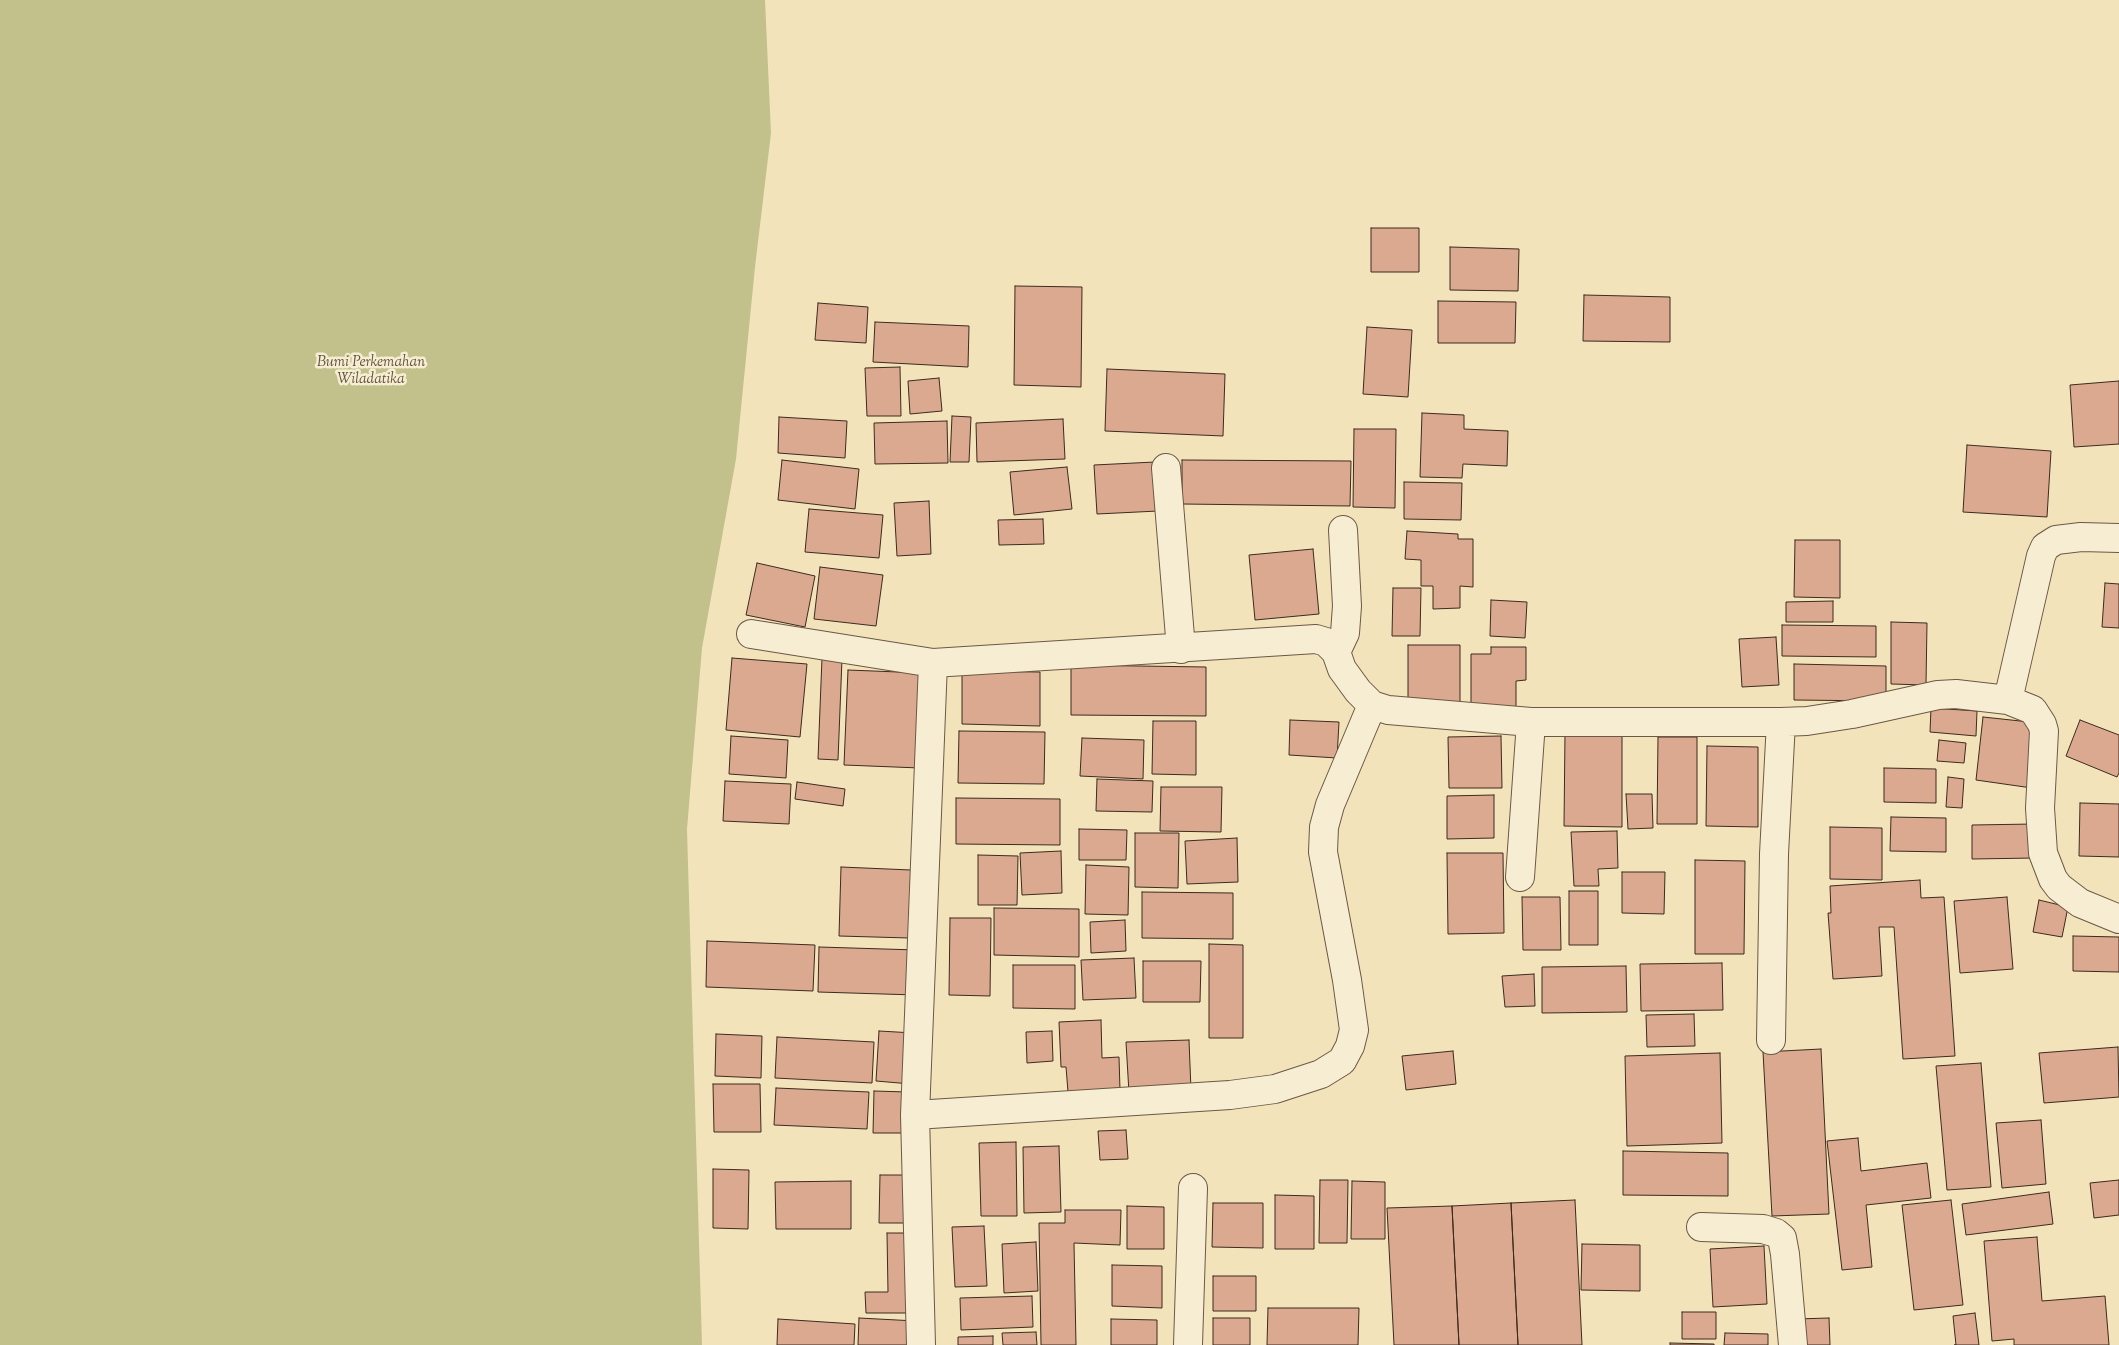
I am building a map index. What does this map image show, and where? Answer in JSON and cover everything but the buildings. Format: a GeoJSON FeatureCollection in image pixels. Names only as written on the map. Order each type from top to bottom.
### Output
{"type":"FeatureCollection","features":[{"type":"Feature","properties":{"kind":"street"},"geometry":{"type":"LineString","coordinates":[[1166,468],[1181,648]]}},
{"type":"Feature","properties":{"kind":"street"},"geometry":{"type":"LineString","coordinates":[[1336,652],[1344,633],[1347,606],[1343,530]]}},
{"type":"Feature","properties":{"kind":"street"},"geometry":{"type":"LineString","coordinates":[[2008,700],[2041,556],[2045,547],[2056,540],[2119,538]]}},
{"type":"Feature","properties":{"kind":"street"},"geometry":{"type":"LineString","coordinates":[[751,634],[933,662],[1316,639],[1326,642],[1336,652],[1342,669],[1358,691],[1372,705],[1388,710],[1531,722],[1807,721],[1852,714],[1938,695],[1956,694],[2008,700],[2033,710],[2044,731],[2040,808],[2044,853],[2052,879],[2059,887],[2080,903],[2119,919]]}},
{"type":"Feature","properties":{"kind":"street"},"geometry":{"type":"LineString","coordinates":[[921,1345],[915,1115],[933,662]]}},
{"type":"Feature","properties":{"kind":"street"},"geometry":{"type":"LineString","coordinates":[[915,1115],[1230,1095],[1275,1089],[1321,1074],[1342,1061],[1350,1046],[1354,1030],[1347,980],[1323,852],[1324,828],[1330,805],[1372,705]]}},
{"type":"Feature","properties":{"kind":"street"},"geometry":{"type":"LineString","coordinates":[[1520,877],[1531,722]]}},
{"type":"Feature","properties":{"kind":"street"},"geometry":{"type":"LineString","coordinates":[[1771,1040],[1774,854],[1781,722]]}},
{"type":"Feature","properties":{"kind":"street"},"geometry":{"type":"LineString","coordinates":[[1188,1345],[1193,1188]]}},
{"type":"Feature","properties":{"kind":"street"},"geometry":{"type":"LineString","coordinates":[[1701,1227],[1763,1229],[1776,1233],[1782,1238],[1793,1345]]}},
{"type":"Feature","properties":{"kind":"green space","name":"Bumi Perkemahan Wiladatika"},"geometry":{"type":"Polygon","coordinates":[[[0,0],[765,0],[771,133],[755,267],[736,459],[702,648],[687,829],[702,1345],[0,1345],[0,0]]]}}]}
